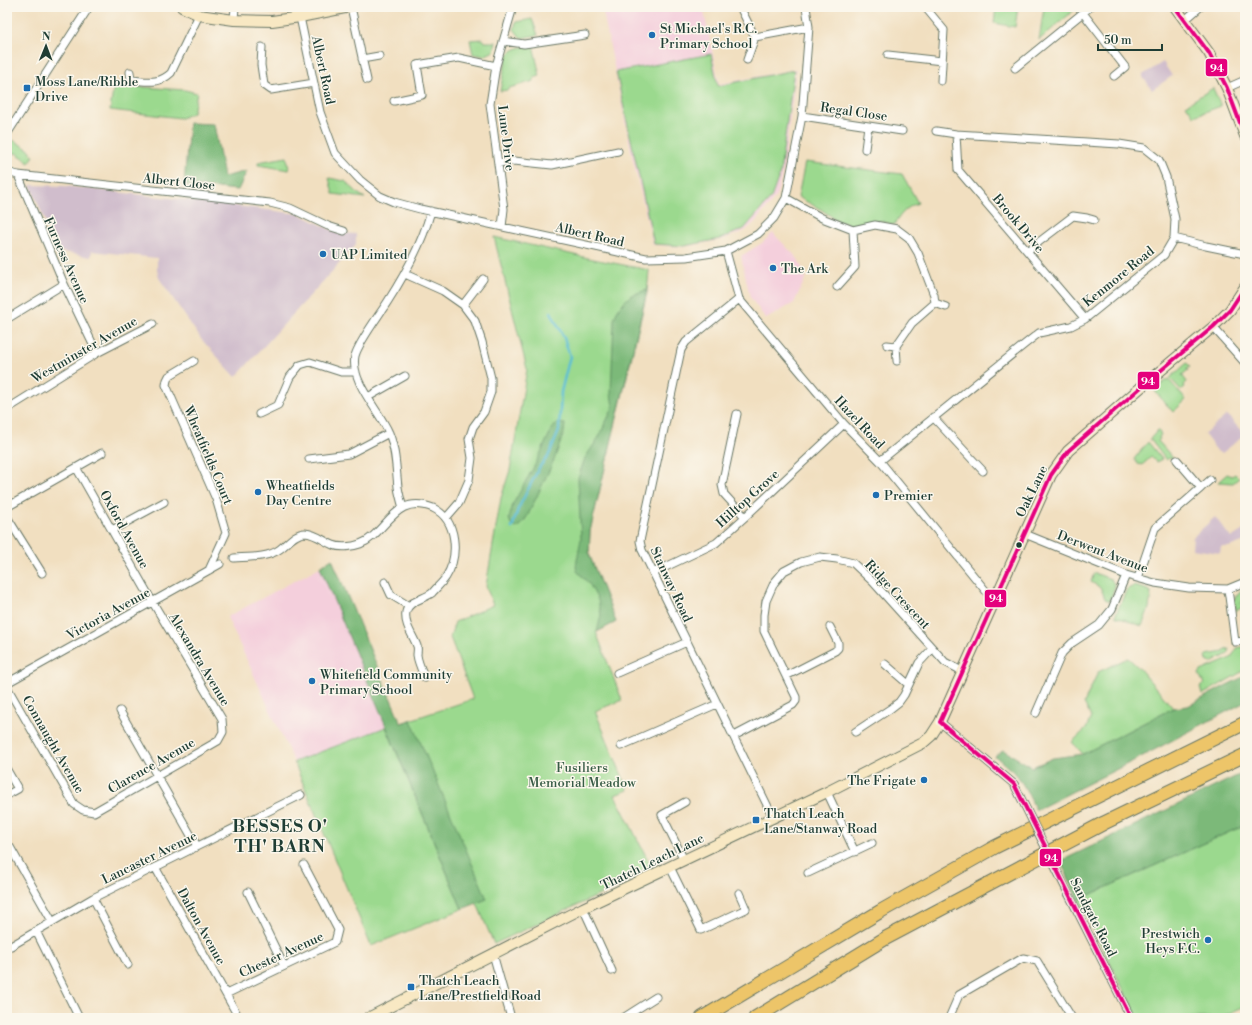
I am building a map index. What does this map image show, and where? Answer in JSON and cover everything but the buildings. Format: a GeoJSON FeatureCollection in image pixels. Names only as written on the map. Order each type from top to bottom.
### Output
{"type":"FeatureCollection","features":[{"type":"Feature","properties":{"kind":"highway"},"geometry":{"type":"LineString","coordinates":[[702,1018],[881,911],[995,847],[1245,723]]}},
{"type":"Feature","properties":{"kind":"highway"},"geometry":{"type":"LineString","coordinates":[[755,1018],[886,938],[1104,823],[1245,755]]}},
{"type":"Feature","properties":{"kind":"street"},"geometry":{"type":"LineString","coordinates":[[7,134],[88,7]]}},
{"type":"Feature","properties":{"kind":"street"},"geometry":{"type":"LineString","coordinates":[[182,7],[199,15],[234,20],[272,21],[350,7],[367,80]]}},
{"type":"Feature","properties":{"kind":"street"},"geometry":{"type":"LineString","coordinates":[[234,20],[235,7]]}},
{"type":"Feature","properties":{"kind":"street","name":"Lune Drive"},"geometry":{"type":"LineString","coordinates":[[502,227],[504,209],[490,104],[496,66],[512,7]]}},
{"type":"Feature","properties":{"kind":"street","name":"Albert Road"},"geometry":{"type":"LineString","coordinates":[[300,17],[320,112],[335,153],[360,180],[380,196],[394,202],[431,211],[646,258],[686,257],[726,251],[758,234],[774,218],[786,198],[802,116],[809,27],[806,7]]}},
{"type":"Feature","properties":{"kind":"street"},"geometry":{"type":"LineString","coordinates":[[925,7],[944,30],[941,81]]}},
{"type":"Feature","properties":{"kind":"street"},"geometry":{"type":"LineString","coordinates":[[1015,68],[1090,7]]}},
{"type":"Feature","properties":{"kind":"street"},"geometry":{"type":"LineString","coordinates":[[1175,7],[1209,53],[1228,88],[1245,136]]}},
{"type":"Feature","properties":{"kind":"street"},"geometry":{"type":"LineString","coordinates":[[1185,20],[1200,7]]}},
{"type":"Feature","properties":{"kind":"street"},"geometry":{"type":"LineString","coordinates":[[742,11],[755,37],[747,60]]}},
{"type":"Feature","properties":{"kind":"street"},"geometry":{"type":"LineString","coordinates":[[1083,13],[1125,68],[1114,76]]}},
{"type":"Feature","properties":{"kind":"street"},"geometry":{"type":"LineString","coordinates":[[130,72],[131,80],[155,81],[164,79],[171,73],[199,15]]}},
{"type":"Feature","properties":{"kind":"street"},"geometry":{"type":"LineString","coordinates":[[755,37],[809,27]]}},
{"type":"Feature","properties":{"kind":"street"},"geometry":{"type":"LineString","coordinates":[[503,41],[524,44],[585,35]]}},
{"type":"Feature","properties":{"kind":"street"},"geometry":{"type":"LineString","coordinates":[[262,47],[261,65],[264,85],[271,90],[314,83]]}},
{"type":"Feature","properties":{"kind":"street"},"geometry":{"type":"LineString","coordinates":[[888,55],[942,61]]}},
{"type":"Feature","properties":{"kind":"street"},"geometry":{"type":"LineString","coordinates":[[362,59],[379,56]]}},
{"type":"Feature","properties":{"kind":"street"},"geometry":{"type":"LineString","coordinates":[[394,101],[422,95],[417,65],[459,58],[496,66]]}},
{"type":"Feature","properties":{"kind":"street"},"geometry":{"type":"LineString","coordinates":[[1228,88],[1245,80]]}},
{"type":"Feature","properties":{"kind":"street","name":"Regal Close"},"geometry":{"type":"LineString","coordinates":[[802,116],[902,131]]}},
{"type":"Feature","properties":{"kind":"street"},"geometry":{"type":"LineString","coordinates":[[865,149],[868,126]]}},
{"type":"Feature","properties":{"kind":"street","name":"Kenmore Road"},"geometry":{"type":"LineString","coordinates":[[880,461],[933,417],[1039,334],[1071,326],[1085,319],[1164,255],[1174,238],[1175,219],[1166,177],[1159,160],[1144,148],[1119,144],[956,134],[936,131]]}},
{"type":"Feature","properties":{"kind":"street","name":"Brook Drive"},"geometry":{"type":"LineString","coordinates":[[956,134],[958,170],[1085,319]]}},
{"type":"Feature","properties":{"kind":"street"},"geometry":{"type":"LineString","coordinates":[[498,163],[514,160],[552,165],[618,150]]}},
{"type":"Feature","properties":{"kind":"street","name":"Albert Close"},"geometry":{"type":"LineString","coordinates":[[7,172],[18,175],[270,203],[290,208],[328,226],[344,231]]}},
{"type":"Feature","properties":{"kind":"street","name":"Furness Avenue"},"geometry":{"type":"LineString","coordinates":[[18,175],[64,284],[97,353]]}},
{"type":"Feature","properties":{"kind":"street"},"geometry":{"type":"LineString","coordinates":[[786,198],[822,218],[853,230],[875,225],[896,229],[908,238],[918,253],[934,295],[935,303]]}},
{"type":"Feature","properties":{"kind":"street"},"geometry":{"type":"LineString","coordinates":[[403,508],[398,488],[395,453],[389,433],[359,381],[356,372],[355,356],[405,274],[419,245],[431,211]]}},
{"type":"Feature","properties":{"kind":"street"},"geometry":{"type":"LineString","coordinates":[[1027,251],[1073,216],[1094,220]]}},
{"type":"Feature","properties":{"kind":"street"},"geometry":{"type":"LineString","coordinates":[[837,287],[855,267],[853,230]]}},
{"type":"Feature","properties":{"kind":"street"},"geometry":{"type":"LineString","coordinates":[[1174,238],[1245,254]]}},
{"type":"Feature","properties":{"kind":"street","name":"Hazel Road"},"geometry":{"type":"LineString","coordinates":[[726,251],[739,299],[844,424],[880,461],[994,601]]}},
{"type":"Feature","properties":{"kind":"street"},"geometry":{"type":"LineString","coordinates":[[405,274],[443,291],[463,304],[475,321],[491,378],[491,392],[484,412],[473,427],[469,439],[472,458],[469,480],[459,503],[446,518]]}},
{"type":"Feature","properties":{"kind":"street"},"geometry":{"type":"LineString","coordinates":[[463,304],[473,286],[483,279]]}},
{"type":"Feature","properties":{"kind":"street"},"geometry":{"type":"LineString","coordinates":[[7,319],[64,284]]}},
{"type":"Feature","properties":{"kind":"street","name":"Oak Lane"},"geometry":{"type":"LineString","coordinates":[[940,722],[1052,475],[1068,451],[1213,327],[1230,310],[1245,287]]}},
{"type":"Feature","properties":{"kind":"street","name":"Stanway Road"},"geometry":{"type":"LineString","coordinates":[[739,299],[686,342],[681,350],[640,541],[642,550],[653,573],[773,817]]}},
{"type":"Feature","properties":{"kind":"street"},"geometry":{"type":"LineString","coordinates":[[935,303],[946,307]]}},
{"type":"Feature","properties":{"kind":"street"},"geometry":{"type":"LineString","coordinates":[[897,361],[896,346],[912,323],[935,303]]}},
{"type":"Feature","properties":{"kind":"street","name":"Westminster Avenue"},"geometry":{"type":"LineString","coordinates":[[7,409],[97,353],[153,324]]}},
{"type":"Feature","properties":{"kind":"street"},"geometry":{"type":"LineString","coordinates":[[1213,327],[1245,363]]}},
{"type":"Feature","properties":{"kind":"street"},"geometry":{"type":"LineString","coordinates":[[887,345],[896,346]]}},
{"type":"Feature","properties":{"kind":"street","name":"Wheatfields Court"},"geometry":{"type":"LineString","coordinates":[[194,361],[169,376],[166,385],[216,498],[226,533],[209,570]]}},
{"type":"Feature","properties":{"kind":"street"},"geometry":{"type":"LineString","coordinates":[[259,414],[278,405],[290,377],[300,365],[310,362],[341,372],[356,372]]}},
{"type":"Feature","properties":{"kind":"street"},"geometry":{"type":"LineString","coordinates":[[368,397],[405,376]]}},
{"type":"Feature","properties":{"kind":"street"},"geometry":{"type":"LineString","coordinates":[[268,410],[272,417]]}},
{"type":"Feature","properties":{"kind":"street"},"geometry":{"type":"LineString","coordinates":[[737,414],[722,485],[724,494],[745,517]]}},
{"type":"Feature","properties":{"kind":"street"},"geometry":{"type":"LineString","coordinates":[[933,417],[983,471]]}},
{"type":"Feature","properties":{"kind":"street","name":"Hilltop Grove"},"geometry":{"type":"LineString","coordinates":[[653,573],[716,543],[844,424]]}},
{"type":"Feature","properties":{"kind":"street"},"geometry":{"type":"LineString","coordinates":[[309,459],[349,454],[389,433]]}},
{"type":"Feature","properties":{"kind":"street"},"geometry":{"type":"LineString","coordinates":[[7,507],[102,454]]}},
{"type":"Feature","properties":{"kind":"street"},"geometry":{"type":"LineString","coordinates":[[1177,460],[1201,488]]}},
{"type":"Feature","properties":{"kind":"street","name":"Oxford Avenue"},"geometry":{"type":"LineString","coordinates":[[77,468],[152,601]]}},
{"type":"Feature","properties":{"kind":"street"},"geometry":{"type":"LineString","coordinates":[[1138,578],[1155,528],[1210,480]]}},
{"type":"Feature","properties":{"kind":"street"},"geometry":{"type":"LineString","coordinates":[[112,530],[164,502]]}},
{"type":"Feature","properties":{"kind":"street"},"geometry":{"type":"LineString","coordinates":[[234,558],[265,555],[279,550],[293,538],[304,533],[316,535],[333,545],[348,546],[359,544],[370,538],[392,515],[403,508],[419,504],[434,509],[446,518],[452,528],[454,543],[452,562],[446,577],[431,593],[409,606],[406,612],[408,628],[417,647],[417,656],[425,678]]}},
{"type":"Feature","properties":{"kind":"street"},"geometry":{"type":"LineString","coordinates":[[7,518],[42,573]]}},
{"type":"Feature","properties":{"kind":"street","name":"Derwent Avenue"},"geometry":{"type":"LineString","coordinates":[[1025,534],[1126,575],[1155,583],[1189,588],[1228,589],[1245,582]]}},
{"type":"Feature","properties":{"kind":"street","name":"Ridge Crescent"},"geometry":{"type":"LineString","coordinates":[[734,736],[793,706],[796,701],[796,697],[764,631],[764,615],[766,601],[774,583],[784,570],[801,562],[820,557],[837,559],[853,564],[873,582],[945,662],[962,672]]}},
{"type":"Feature","properties":{"kind":"street","name":"Victoria Avenue"},"geometry":{"type":"LineString","coordinates":[[7,682],[220,564]]}},
{"type":"Feature","properties":{"kind":"street"},"geometry":{"type":"LineString","coordinates":[[1036,713],[1062,654],[1072,643],[1099,625],[1112,610],[1126,575]]}},
{"type":"Feature","properties":{"kind":"street"},"geometry":{"type":"LineString","coordinates":[[385,582],[391,595],[409,606]]}},
{"type":"Feature","properties":{"kind":"street"},"geometry":{"type":"LineString","coordinates":[[1228,589],[1235,642],[1245,641]]}},
{"type":"Feature","properties":{"kind":"street","name":"Alexandra Avenue"},"geometry":{"type":"LineString","coordinates":[[152,601],[222,719],[224,730]]}},
{"type":"Feature","properties":{"kind":"street"},"geometry":{"type":"LineString","coordinates":[[786,676],[835,651],[838,648],[838,643],[830,627]]}},
{"type":"Feature","properties":{"kind":"street"},"geometry":{"type":"LineString","coordinates":[[617,673],[687,642]]}},
{"type":"Feature","properties":{"kind":"street"},"geometry":{"type":"LineString","coordinates":[[855,732],[899,702],[904,695],[919,663],[932,648]]}},
{"type":"Feature","properties":{"kind":"street"},"geometry":{"type":"LineString","coordinates":[[884,664],[908,684]]}},
{"type":"Feature","properties":{"kind":"street","name":"Connaught Avenue"},"geometry":{"type":"LineString","coordinates":[[7,687],[74,804],[83,810]]}},
{"type":"Feature","properties":{"kind":"street"},"geometry":{"type":"LineString","coordinates":[[621,746],[717,704]]}},
{"type":"Feature","properties":{"kind":"street"},"geometry":{"type":"LineString","coordinates":[[120,712],[155,776],[197,846]]}},
{"type":"Feature","properties":{"kind":"street","name":"Sandgate Road"},"geometry":{"type":"LineString","coordinates":[[940,722],[1014,784],[1131,1018]]}},
{"type":"Feature","properties":{"kind":"street","name":"Thatch Leach Lane"},"geometry":{"type":"LineString","coordinates":[[368,1018],[583,908],[827,792],[923,743],[931,736],[940,722]]}},
{"type":"Feature","properties":{"kind":"street","name":"Clarence Avenue"},"geometry":{"type":"LineString","coordinates":[[83,810],[94,812],[218,741],[224,730]]}},
{"type":"Feature","properties":{"kind":"street"},"geometry":{"type":"LineString","coordinates":[[7,770],[18,789],[7,795]]}},
{"type":"Feature","properties":{"kind":"street"},"geometry":{"type":"LineString","coordinates":[[827,792],[855,852]]}},
{"type":"Feature","properties":{"kind":"street","name":"Lancaster Avenue"},"geometry":{"type":"LineString","coordinates":[[11,946],[93,898],[301,795]]}},
{"type":"Feature","properties":{"kind":"street"},"geometry":{"type":"LineString","coordinates":[[684,860],[662,815],[685,802]]}},
{"type":"Feature","properties":{"kind":"street"},"geometry":{"type":"LineString","coordinates":[[808,873],[872,843]]}},
{"type":"Feature","properties":{"kind":"street"},"geometry":{"type":"LineString","coordinates":[[10,847],[52,921]]}},
{"type":"Feature","properties":{"kind":"street","name":"Chester Avenue"},"geometry":{"type":"LineString","coordinates":[[226,994],[335,942],[338,930],[304,865]]}},
{"type":"Feature","properties":{"kind":"street","name":"Dalton Avenue"},"geometry":{"type":"LineString","coordinates":[[155,867],[239,1018]]}},
{"type":"Feature","properties":{"kind":"street"},"geometry":{"type":"LineString","coordinates":[[670,867],[701,930],[746,909],[739,893]]}},
{"type":"Feature","properties":{"kind":"street"},"geometry":{"type":"LineString","coordinates":[[248,892],[284,966]]}},
{"type":"Feature","properties":{"kind":"street"},"geometry":{"type":"LineString","coordinates":[[93,898],[128,965]]}},
{"type":"Feature","properties":{"kind":"street"},"geometry":{"type":"LineString","coordinates":[[583,908],[612,971]]}},
{"type":"Feature","properties":{"kind":"street"},"geometry":{"type":"LineString","coordinates":[[36,931],[80,1018]]}},
{"type":"Feature","properties":{"kind":"street"},"geometry":{"type":"LineString","coordinates":[[493,954],[511,1018]]}},
{"type":"Feature","properties":{"kind":"street"},"geometry":{"type":"LineString","coordinates":[[949,1018],[959,995],[1023,958],[1037,961],[1072,1018]]}},
{"type":"Feature","properties":{"kind":"street"},"geometry":{"type":"LineString","coordinates":[[623,1018],[656,997]]}},
{"type":"Feature","properties":{"kind":"shaded area"},"geometry":{"type":"Polygon","coordinates":[[[602,7],[703,7],[719,84],[796,69],[783,171],[776,197],[755,222],[745,231],[721,240],[684,247],[653,245],[633,160],[602,7]]]}},
{"type":"Feature","properties":{"kind":"shaded area"},"geometry":{"type":"Polygon","coordinates":[[[1163,62],[1172,76],[1152,90],[1143,79],[1143,73],[1146,73],[1163,62]]]}},
{"type":"Feature","properties":{"kind":"shaded area"},"geometry":{"type":"Polygon","coordinates":[[[30,185],[64,186],[299,214],[338,233],[356,234],[356,245],[236,377],[201,339],[159,278],[157,258],[92,251],[91,257],[58,251],[30,185]]]}},
{"type":"Feature","properties":{"kind":"shaded area","name":"The Ark"},"geometry":{"type":"Polygon","coordinates":[[[773,233],[798,259],[806,277],[794,303],[766,319],[750,297],[741,256],[762,243],[773,233]]]}},
{"type":"Feature","properties":{"kind":"shaded area"},"geometry":{"type":"Polygon","coordinates":[[[1227,415],[1245,435],[1222,453],[1218,452],[1204,434],[1227,415]]]}},
{"type":"Feature","properties":{"kind":"shaded area"},"geometry":{"type":"Polygon","coordinates":[[[1215,517],[1231,538],[1245,529],[1245,541],[1229,547],[1221,547],[1220,553],[1192,549],[1193,537],[1215,517]]]}},
{"type":"Feature","properties":{"kind":"shaded area","name":"Whitefield Community Primary School"},"geometry":{"type":"Polygon","coordinates":[[[320,567],[386,727],[294,762],[227,617],[320,567]]]}},
{"type":"Feature","properties":{"kind":"green space"},"geometry":{"type":"Polygon","coordinates":[[[996,7],[1018,7],[1015,27],[994,23],[996,7]]]}},
{"type":"Feature","properties":{"kind":"green space"},"geometry":{"type":"Polygon","coordinates":[[[1044,7],[1078,7],[1039,40],[1044,7]]]}},
{"type":"Feature","properties":{"kind":"green space"},"geometry":{"type":"Polygon","coordinates":[[[532,19],[538,35],[521,38],[514,29],[516,22],[532,19]]]}},
{"type":"Feature","properties":{"kind":"green space"},"geometry":{"type":"Polygon","coordinates":[[[483,39],[485,42],[496,42],[494,51],[484,56],[473,54],[470,40],[483,39]]]}},
{"type":"Feature","properties":{"kind":"green space"},"geometry":{"type":"Polygon","coordinates":[[[533,45],[540,76],[534,78],[534,81],[509,88],[508,90],[500,91],[507,56],[509,53],[515,49],[533,45]]]}},
{"type":"Feature","properties":{"kind":"green space"},"geometry":{"type":"Polygon","coordinates":[[[711,54],[718,86],[794,70],[780,173],[771,198],[744,229],[720,239],[684,246],[654,244],[616,72],[711,54]]]}},
{"type":"Feature","properties":{"kind":"green space"},"geometry":{"type":"Polygon","coordinates":[[[114,85],[185,90],[197,93],[193,113],[181,118],[110,110],[114,85]]]}},
{"type":"Feature","properties":{"kind":"green space"},"geometry":{"type":"Polygon","coordinates":[[[1213,88],[1221,106],[1194,116],[1186,105],[1213,88]]]}},
{"type":"Feature","properties":{"kind":"green space"},"geometry":{"type":"Polygon","coordinates":[[[189,123],[214,124],[224,177],[247,171],[238,190],[184,185],[189,123]]]}},
{"type":"Feature","properties":{"kind":"green space"},"geometry":{"type":"Polygon","coordinates":[[[13,140],[31,151],[30,154],[34,156],[29,163],[26,161],[27,160],[14,152],[13,154],[7,151],[7,148],[13,140]]]}},
{"type":"Feature","properties":{"kind":"green space"},"geometry":{"type":"Polygon","coordinates":[[[287,157],[289,170],[258,165],[258,162],[287,157]]]}},
{"type":"Feature","properties":{"kind":"green space"},"geometry":{"type":"Polygon","coordinates":[[[805,162],[902,174],[918,203],[904,212],[894,225],[882,221],[872,221],[854,225],[838,221],[822,210],[798,197],[805,162]]]}},
{"type":"Feature","properties":{"kind":"green space"},"geometry":{"type":"Polygon","coordinates":[[[329,178],[345,181],[365,198],[333,194],[329,178]]]}},
{"type":"Feature","properties":{"kind":"green space","name":"Fusiliers Memorial Meadow"},"geometry":{"type":"Polygon","coordinates":[[[494,237],[649,270],[647,293],[590,531],[589,554],[616,622],[596,632],[622,700],[595,711],[628,790],[615,795],[653,870],[494,944],[401,723],[473,699],[450,637],[455,622],[493,605],[486,586],[501,498],[510,470],[527,369],[494,237]]]}},
{"type":"Feature","properties":{"kind":"green space"},"geometry":{"type":"Polygon","coordinates":[[[647,290],[590,531],[589,554],[616,622],[597,632],[601,615],[598,600],[590,585],[577,571],[576,566],[581,539],[578,478],[585,458],[599,437],[613,407],[611,393],[614,319],[619,307],[631,295],[647,290]]]}},
{"type":"Feature","properties":{"kind":"green space"},"geometry":{"type":"Polygon","coordinates":[[[1187,363],[1190,366],[1182,375],[1187,382],[1184,385],[1185,387],[1181,390],[1170,378],[1187,363]]]}},
{"type":"Feature","properties":{"kind":"green space"},"geometry":{"type":"Polygon","coordinates":[[[1168,379],[1186,400],[1173,412],[1154,390],[1168,379]]]}},
{"type":"Feature","properties":{"kind":"green space"},"geometry":{"type":"Polygon","coordinates":[[[557,423],[565,424],[564,433],[554,460],[528,515],[523,523],[516,528],[511,524],[509,519],[513,504],[536,463],[552,429],[557,423]]]}},
{"type":"Feature","properties":{"kind":"green space"},"geometry":{"type":"Polygon","coordinates":[[[1158,430],[1161,435],[1158,441],[1173,458],[1171,459],[1169,458],[1166,460],[1150,439],[1158,430]]]}},
{"type":"Feature","properties":{"kind":"green space"},"geometry":{"type":"Polygon","coordinates":[[[1148,442],[1162,459],[1156,462],[1151,457],[1142,465],[1139,465],[1134,459],[1148,442]]]}},
{"type":"Feature","properties":{"kind":"green space"},"geometry":{"type":"Polygon","coordinates":[[[1227,474],[1232,476],[1235,474],[1239,478],[1233,483],[1218,482],[1227,474]]]}},
{"type":"Feature","properties":{"kind":"green space"},"geometry":{"type":"Polygon","coordinates":[[[332,559],[401,723],[411,720],[487,899],[462,909],[320,567],[332,559]]]}},
{"type":"Feature","properties":{"kind":"green space"},"geometry":{"type":"Polygon","coordinates":[[[1094,573],[1111,579],[1115,586],[1110,601],[1105,599],[1101,588],[1091,582],[1094,573]]]}},
{"type":"Feature","properties":{"kind":"green space"},"geometry":{"type":"Polygon","coordinates":[[[1134,586],[1149,590],[1151,593],[1149,608],[1142,626],[1115,616],[1127,589],[1134,586]]]}},
{"type":"Feature","properties":{"kind":"green space"},"geometry":{"type":"Polygon","coordinates":[[[1245,590],[1245,599],[1241,603],[1243,607],[1236,611],[1234,599],[1240,591],[1245,590]]]}},
{"type":"Feature","properties":{"kind":"green space"},"geometry":{"type":"Polygon","coordinates":[[[1245,647],[1245,670],[1202,695],[1200,687],[1204,684],[1199,674],[1201,671],[1231,658],[1237,648],[1245,647]]]}},
{"type":"Feature","properties":{"kind":"green space"},"geometry":{"type":"Polygon","coordinates":[[[1230,649],[1228,654],[1211,663],[1207,661],[1206,655],[1224,652],[1225,650],[1230,649]]]}},
{"type":"Feature","properties":{"kind":"green space"},"geometry":{"type":"Polygon","coordinates":[[[1128,658],[1138,667],[1173,708],[1083,754],[1072,742],[1086,729],[1091,717],[1084,703],[1098,672],[1128,658]]]}},
{"type":"Feature","properties":{"kind":"green space"},"geometry":{"type":"Polygon","coordinates":[[[1245,676],[1245,702],[1036,810],[1017,775],[995,756],[1003,750],[1032,767],[1053,758],[1083,754],[1173,708],[1188,706],[1245,676]]]}},
{"type":"Feature","properties":{"kind":"green space"},"geometry":{"type":"Polygon","coordinates":[[[386,727],[462,909],[371,946],[294,762],[386,727]]]}},
{"type":"Feature","properties":{"kind":"green space"},"geometry":{"type":"Polygon","coordinates":[[[1245,772],[1245,825],[1078,900],[1061,861],[1245,772]]]}},
{"type":"Feature","properties":{"kind":"green space"},"geometry":{"type":"Polygon","coordinates":[[[1245,825],[1245,1006],[1219,1018],[1138,1018],[1078,900],[1245,825]]]}},
{"type":"Feature","properties":{"kind":"waterway"},"geometry":{"type":"LineString","coordinates":[[512,528],[518,509],[540,466],[548,457],[559,431],[561,392],[570,356],[564,338],[551,312]]}},
{"type":"Feature","properties":{"kind":"transit line","name":"94"},"geometry":{"type":"LineString","coordinates":[[1175,7],[1209,53],[1227,88],[1245,136]]}},
{"type":"Feature","properties":{"kind":"transit line","name":"94"},"geometry":{"type":"LineString","coordinates":[[940,722],[1051,475],[1068,451],[1213,327],[1230,310],[1245,287]]}},
{"type":"Feature","properties":{"kind":"transit line","name":"94"},"geometry":{"type":"LineString","coordinates":[[940,722],[1014,784],[1131,1018]]}},
{"type":"Feature","properties":{"kind":"place","name":"St Michael's R.C. Primary School"},"geometry":{"type":"Point","coordinates":[652,35]}},
{"type":"Feature","properties":{"kind":"place","name":"Moss Lane/Ribble Drive"},"geometry":{"type":"Point","coordinates":[27,88]}},
{"type":"Feature","properties":{"kind":"place","name":"UAP Limited"},"geometry":{"type":"Point","coordinates":[323,254]}},
{"type":"Feature","properties":{"kind":"place","name":"The Ark"},"geometry":{"type":"Point","coordinates":[773,268]}},
{"type":"Feature","properties":{"kind":"place","name":"Wheatfields Day Centre"},"geometry":{"type":"Point","coordinates":[258,492]}},
{"type":"Feature","properties":{"kind":"place","name":"Premier"},"geometry":{"type":"Point","coordinates":[876,495]}},
{"type":"Feature","properties":{"kind":"place","name":"Whitefield Community Primary School"},"geometry":{"type":"Point","coordinates":[312,681]}},
{"type":"Feature","properties":{"kind":"place","name":"The Frigate"},"geometry":{"type":"Point","coordinates":[924,780]}},
{"type":"Feature","properties":{"kind":"place","name":"Thatch Leach Lane/Stanway Road"},"geometry":{"type":"Point","coordinates":[756,820]}},
{"type":"Feature","properties":{"kind":"place","name":"Prestwich Heys F.C."},"geometry":{"type":"Point","coordinates":[1208,940]}},
{"type":"Feature","properties":{"kind":"place","name":"Thatch Leach Lane/Prestfield Road"},"geometry":{"type":"Point","coordinates":[411,987]}},
{"type":"Feature","properties":{"kind":"district","name":"BESSES O' TH' BARN"},"geometry":{"type":"Point","coordinates":[280,836]}}]}
